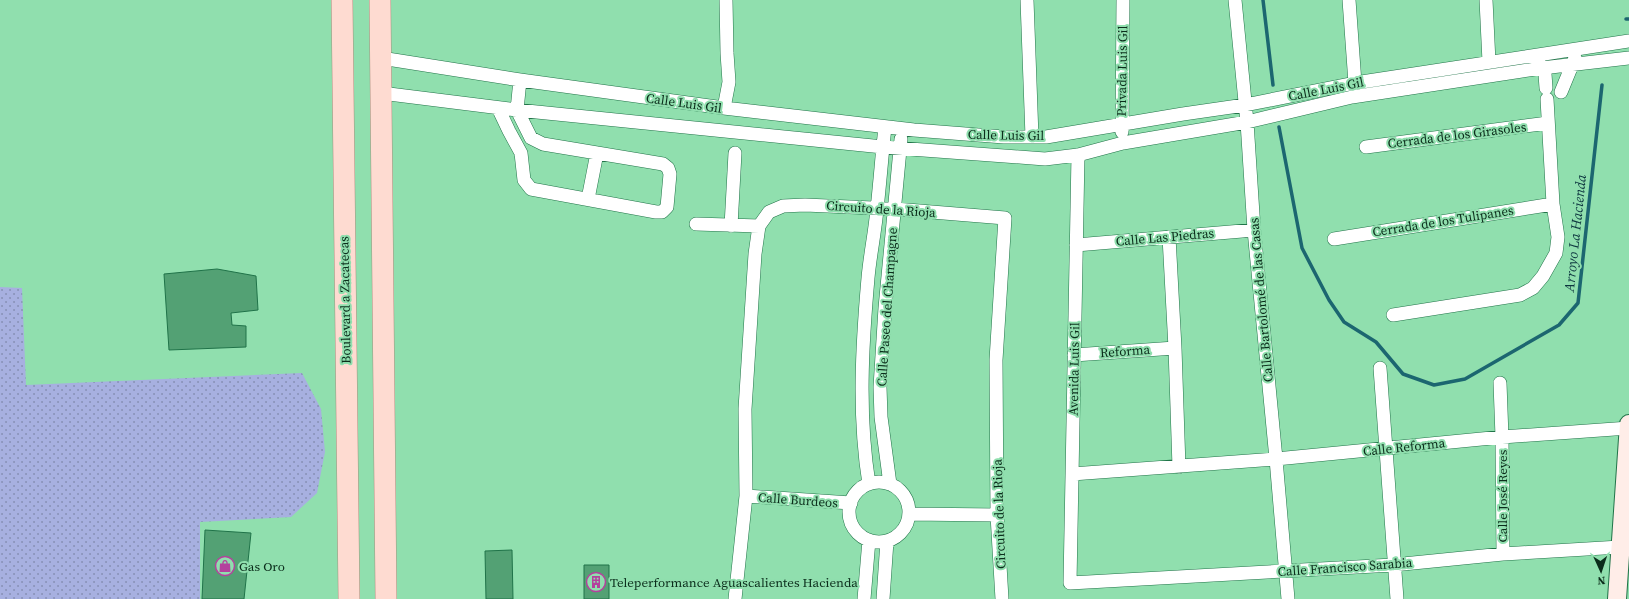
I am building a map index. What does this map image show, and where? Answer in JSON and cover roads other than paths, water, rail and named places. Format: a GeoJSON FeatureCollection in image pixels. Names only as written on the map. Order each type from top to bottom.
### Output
{"type":"FeatureCollection","features":[{"type":"Feature","properties":{"kind":"main road","name":"Boulevard a Zacatecas"},"geometry":{"type":"LineString","coordinates":[[342,0],[349,599]]}},
{"type":"Feature","properties":{"kind":"main road"},"geometry":{"type":"LineString","coordinates":[[380,0],[386,599]]}},
{"type":"Feature","properties":{"kind":"main road"},"geometry":{"type":"LineString","coordinates":[[1617,599],[1629,424]]}},
{"type":"Feature","properties":{"kind":"street"},"geometry":{"type":"LineString","coordinates":[[724,108],[729,82],[726,0]]}},
{"type":"Feature","properties":{"kind":"street"},"geometry":{"type":"LineString","coordinates":[[1027,0],[1032,137]]}},
{"type":"Feature","properties":{"kind":"street","name":"Privada Luis Gil"},"geometry":{"type":"LineString","coordinates":[[1123,0],[1123,143]]}},
{"type":"Feature","properties":{"kind":"street","name":"Calle Bartolomé de las Casas"},"geometry":{"type":"LineString","coordinates":[[1235,0],[1247,122],[1254,230],[1288,599]]}},
{"type":"Feature","properties":{"kind":"street"},"geometry":{"type":"LineString","coordinates":[[1350,0],[1355,83]]}},
{"type":"Feature","properties":{"kind":"street"},"geometry":{"type":"LineString","coordinates":[[1486,0],[1489,62]]}},
{"type":"Feature","properties":{"kind":"street","name":"Calle Luis Gil"},"geometry":{"type":"LineString","coordinates":[[381,58],[520,80],[724,108],[902,129],[1004,137],[1046,137],[1245,105],[1355,83],[1629,41]]}},
{"type":"Feature","properties":{"kind":"street"},"geometry":{"type":"LineString","coordinates":[[1393,315],[1520,295],[1534,288],[1551,264],[1556,253],[1558,237],[1552,204],[1548,123],[1553,95],[1573,64],[1577,48]]}},
{"type":"Feature","properties":{"kind":"street"},"geometry":{"type":"LineString","coordinates":[[1533,55],[1542,68],[1553,95]]}},
{"type":"Feature","properties":{"kind":"street","name":"Calle Luis Gil"},"geometry":{"type":"LineString","coordinates":[[381,93],[498,108],[883,147],[1045,159],[1078,155],[1123,143],[1247,122],[1352,97],[1542,68],[1629,58]]}},
{"type":"Feature","properties":{"kind":"street"},"geometry":{"type":"LineString","coordinates":[[498,108],[521,153],[524,180],[531,189],[656,212],[662,212],[667,207],[670,174],[668,168],[663,164],[543,144],[531,138],[517,110],[520,80]]}},
{"type":"Feature","properties":{"kind":"street","name":"Cerrada de los Girasoles"},"geometry":{"type":"LineString","coordinates":[[1366,147],[1548,123]]}},
{"type":"Feature","properties":{"kind":"street","name":"Calle Paseo del Champagne"},"geometry":{"type":"LineString","coordinates":[[869,484],[865,462],[863,425],[863,338],[868,277],[877,209],[885,127]]}},
{"type":"Feature","properties":{"kind":"street","name":"Calle Paseo del Champagne"},"geometry":{"type":"LineString","coordinates":[[890,484],[880,387],[885,308],[902,129]]}},
{"type":"Feature","properties":{"kind":"street"},"geometry":{"type":"LineString","coordinates":[[588,199],[597,153]]}},
{"type":"Feature","properties":{"kind":"street"},"geometry":{"type":"LineString","coordinates":[[731,226],[735,153]]}},
{"type":"Feature","properties":{"kind":"street","name":"Avenida Luis Gil"},"geometry":{"type":"LineString","coordinates":[[1070,582],[1078,155]]}},
{"type":"Feature","properties":{"kind":"street","name":"Cerrada de los Tulipanes"},"geometry":{"type":"LineString","coordinates":[[1334,239],[1552,204]]}},
{"type":"Feature","properties":{"kind":"street","name":"Circuito de la Rioja"},"geometry":{"type":"LineString","coordinates":[[759,226],[769,212],[783,206],[804,205],[895,209],[1005,218],[996,360],[997,515],[1002,599]]}},
{"type":"Feature","properties":{"kind":"street"},"geometry":{"type":"LineString","coordinates":[[696,224],[759,226],[755,254],[745,409],[746,496],[735,599]]}},
{"type":"Feature","properties":{"kind":"street","name":"Calle Las Piedras"},"geometry":{"type":"LineString","coordinates":[[1076,245],[1254,230]]}},
{"type":"Feature","properties":{"kind":"street"},"geometry":{"type":"LineString","coordinates":[[1169,237],[1179,467]]}},
{"type":"Feature","properties":{"kind":"street","name":"Reforma"},"geometry":{"type":"LineString","coordinates":[[1074,355],[1175,348]]}},
{"type":"Feature","properties":{"kind":"street"},"geometry":{"type":"LineString","coordinates":[[1380,368],[1393,565],[1397,599]]}},
{"type":"Feature","properties":{"kind":"street","name":"Calle José Reyes"},"geometry":{"type":"LineString","coordinates":[[1500,383],[1503,554]]}},
{"type":"Feature","properties":{"kind":"street","name":"Calle Reforma"},"geometry":{"type":"LineString","coordinates":[[1072,474],[1276,459],[1502,437],[1629,428]]}},
{"type":"Feature","properties":{"kind":"street"},"geometry":{"type":"LineString","coordinates":[[883,482],[890,484],[899,489],[905,496],[909,505],[910,514],[907,523],[896,537],[887,541],[878,542],[869,540],[855,529],[851,521],[849,512],[851,503],[861,488],[869,484],[883,482]]}},
{"type":"Feature","properties":{"kind":"street","name":"Calle Burdeos"},"geometry":{"type":"LineString","coordinates":[[746,496],[851,503]]}},
{"type":"Feature","properties":{"kind":"street"},"geometry":{"type":"LineString","coordinates":[[910,514],[997,515]]}},
{"type":"Feature","properties":{"kind":"street"},"geometry":{"type":"LineString","coordinates":[[864,599],[869,540]]}},
{"type":"Feature","properties":{"kind":"street"},"geometry":{"type":"LineString","coordinates":[[884,599],[887,541]]}},
{"type":"Feature","properties":{"kind":"street","name":"Calle Francisco Sarabia"},"geometry":{"type":"LineString","coordinates":[[1070,582],[1393,565],[1503,554],[1620,547]]}},
{"type":"Feature","properties":{"kind":"waterway","name":"Arroyo La Hacienda"},"geometry":{"type":"LineString","coordinates":[[1263,0],[1273,85]]}},
{"type":"Feature","properties":{"kind":"waterway","name":"Arroyo La Hacienda"},"geometry":{"type":"LineString","coordinates":[[1279,127],[1302,248],[1329,300],[1344,322],[1376,342],[1403,374],[1434,385],[1465,379],[1559,325],[1578,303],[1602,85]]}},
{"type":"Feature","properties":{"kind":"place","name":"Gas Oro"},"geometry":{"type":"Point","coordinates":[225,566]}},
{"type":"Feature","properties":{"kind":"place","name":"Teleperformance Aguascalientes Hacienda"},"geometry":{"type":"Point","coordinates":[596,582]}}]}
